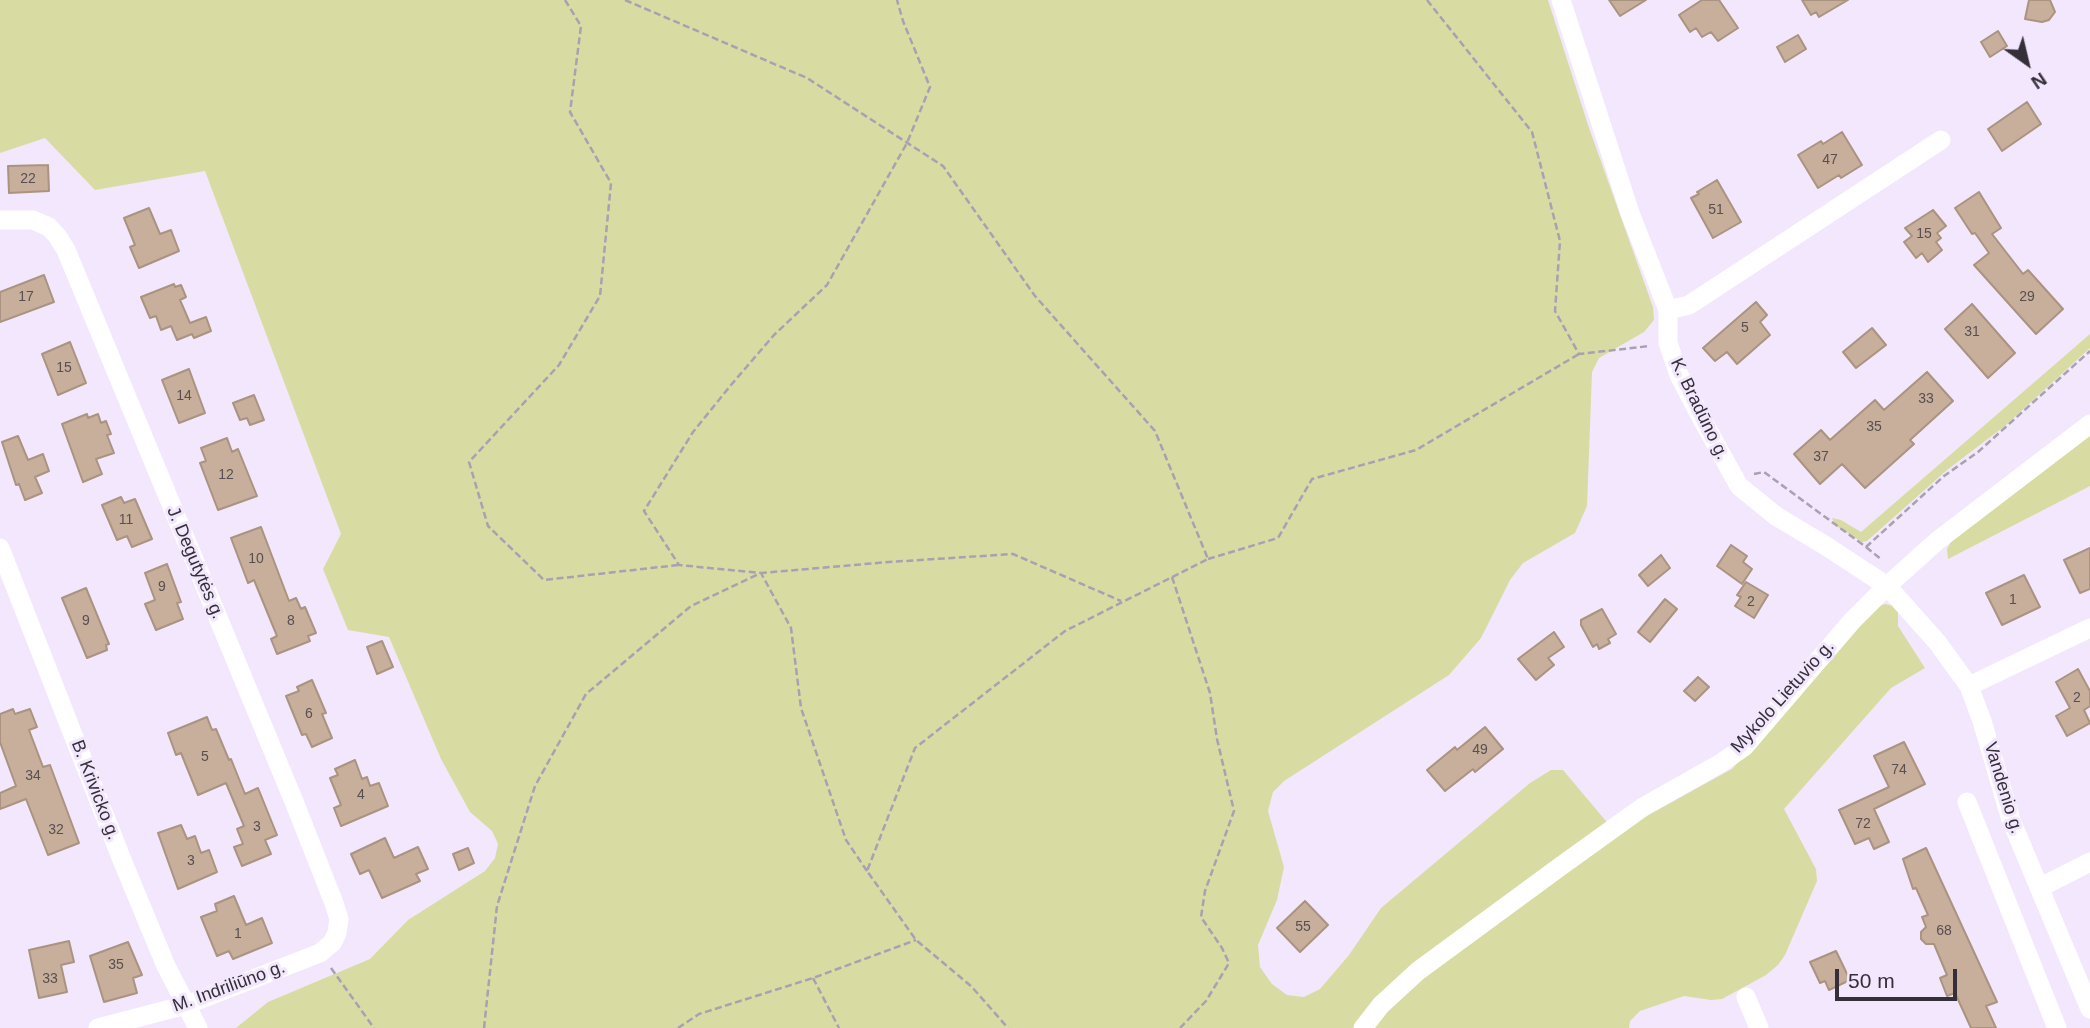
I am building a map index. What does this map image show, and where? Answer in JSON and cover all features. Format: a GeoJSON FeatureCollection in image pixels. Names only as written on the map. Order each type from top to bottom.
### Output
{"type":"FeatureCollection","features":[{"type":"Feature","properties":{"kind":"street","name":"K. Bradūno g."},"geometry":{"type":"LineString","coordinates":[[1561,0],[1630,213],[1668,310],[1668,343],[1679,375],[1739,486],[1776,516],[1887,586]]}},
{"type":"Feature","properties":{"kind":"street"},"geometry":{"type":"LineString","coordinates":[[1668,310],[1689,305],[1941,140]]}},
{"type":"Feature","properties":{"kind":"street","name":"J. Degutytės g."},"geometry":{"type":"LineString","coordinates":[[0,219],[33,220],[49,227],[66,250],[295,804],[339,919],[332,943],[320,953]]}},
{"type":"Feature","properties":{"kind":"street","name":"Mykolo Lietuvio g."},"geometry":{"type":"LineString","coordinates":[[1363,1028],[1381,1005],[1418,971],[1643,807],[1744,747],[1852,621],[1887,586],[1937,541],[2090,424]]}},
{"type":"Feature","properties":{"kind":"street","name":"B. Krivicko g."},"geometry":{"type":"LineString","coordinates":[[0,548],[166,966],[198,1028]]}},
{"type":"Feature","properties":{"kind":"street","name":"Vandenio g."},"geometry":{"type":"LineString","coordinates":[[1887,586],[1937,642],[1969,686],[2011,820],[2090,1009]]}},
{"type":"Feature","properties":{"kind":"street"},"geometry":{"type":"LineString","coordinates":[[1969,686],[2090,628]]}},
{"type":"Feature","properties":{"kind":"street"},"geometry":{"type":"LineString","coordinates":[[1967,802],[2057,1028]]}},
{"type":"Feature","properties":{"kind":"street"},"geometry":{"type":"LineString","coordinates":[[2039,888],[2090,862]]}},
{"type":"Feature","properties":{"kind":"street","name":"M. Indriliūno g."},"geometry":{"type":"LineString","coordinates":[[98,1028],[186,1006],[320,953]]}},
{"type":"Feature","properties":{"kind":"street"},"geometry":{"type":"LineString","coordinates":[[1746,997],[1759,1028]]}},
{"type":"Feature","properties":{"kind":"path"},"geometry":{"type":"LineString","coordinates":[[565,0],[581,26],[570,112],[611,183],[600,296],[559,365],[468,463],[488,526],[544,580],[679,565],[761,573],[1013,554],[1123,601]]}},
{"type":"Feature","properties":{"kind":"path"},"geometry":{"type":"LineString","coordinates":[[625,0],[807,78],[943,166],[1035,296],[1155,431],[1208,559]]}},
{"type":"Feature","properties":{"kind":"path"},"geometry":{"type":"LineString","coordinates":[[679,565],[645,511],[693,432],[774,335],[827,285],[907,143],[930,87],[897,0]]}},
{"type":"Feature","properties":{"kind":"path"},"geometry":{"type":"LineString","coordinates":[[1427,0],[1532,131],[1560,241],[1555,311],[1578,355]]}},
{"type":"Feature","properties":{"kind":"path"},"geometry":{"type":"LineString","coordinates":[[867,871],[915,748],[1065,631],[1208,559],[1278,538],[1312,479],[1416,450],[1578,355],[1668,343]]}},
{"type":"Feature","properties":{"kind":"path"},"geometry":{"type":"LineString","coordinates":[[1764,472],[1866,547],[1944,476],[1978,452],[2090,351]]}},
{"type":"Feature","properties":{"kind":"path"},"geometry":{"type":"LineString","coordinates":[[761,573],[791,628],[801,708],[846,840],[916,940],[971,986],[1009,1028]]}},
{"type":"Feature","properties":{"kind":"path"},"geometry":{"type":"LineString","coordinates":[[484,1028],[497,906],[535,786],[586,694],[691,606],[761,573]]}},
{"type":"Feature","properties":{"kind":"path"},"geometry":{"type":"LineString","coordinates":[[1172,577],[1210,693],[1217,739],[1234,811],[1205,891],[1200,917],[1229,962],[1206,1001],[1180,1028]]}},
{"type":"Feature","properties":{"kind":"path"},"geometry":{"type":"LineString","coordinates":[[678,1028],[699,1014],[813,978],[916,940]]}},
{"type":"Feature","properties":{"kind":"path"},"geometry":{"type":"LineString","coordinates":[[320,953],[374,1028]]}},
{"type":"Feature","properties":{"kind":"path"},"geometry":{"type":"LineString","coordinates":[[813,978],[839,1028]]}},
{"type":"Feature","properties":{"kind":"green space"},"geometry":{"type":"Polygon","coordinates":[[[0,0],[1548,0],[1589,128],[1653,307],[1654,320],[1644,332],[1599,358],[1592,372],[1587,506],[1575,533],[1523,563],[1510,580],[1481,638],[1449,675],[1284,781],[1273,792],[1268,811],[1284,867],[1277,900],[1258,945],[1260,967],[1272,984],[1287,995],[1304,997],[1320,989],[1349,955],[1381,908],[1530,783],[1551,770],[1563,770],[1616,833],[1732,769],[1877,607],[1885,604],[1898,607],[1898,626],[1925,668],[1891,688],[1784,809],[1816,869],[1817,881],[1785,955],[1778,965],[1766,975],[1722,999],[1684,996],[1640,1011],[1630,1021],[1629,1028],[236,1028],[268,1002],[370,959],[408,920],[485,871],[495,858],[498,844],[492,831],[470,812],[441,759],[389,637],[348,630],[323,569],[341,534],[205,171],[95,190],[45,138],[0,153],[0,0]]]}},
{"type":"Feature","properties":{"kind":"green space"},"geometry":{"type":"Polygon","coordinates":[[[2090,334],[2090,348],[2006,425],[1947,470],[1867,541],[1862,542],[1836,526],[1832,518],[1841,520],[1861,532],[2090,334]]]}},
{"type":"Feature","properties":{"kind":"green space"},"geometry":{"type":"Polygon","coordinates":[[[2090,433],[2090,486],[1948,559],[1947,549],[1952,540],[2090,433]]]}},
{"type":"Feature","properties":{"kind":"building"},"geometry":{"type":"Polygon","coordinates":[[[1609,0],[1646,0],[1620,16],[1609,0]]]}},
{"type":"Feature","properties":{"kind":"building"},"geometry":{"type":"Polygon","coordinates":[[[1702,0],[1719,0],[1738,28],[1718,41],[1711,32],[1702,37],[1696,28],[1690,32],[1679,15],[1702,0]]]}},
{"type":"Feature","properties":{"kind":"building"},"geometry":{"type":"Polygon","coordinates":[[[1802,0],[1848,0],[1819,17],[1816,12],[1811,15],[1802,0]]]}},
{"type":"Feature","properties":{"kind":"building"},"geometry":{"type":"Polygon","coordinates":[[[2029,0],[2050,0],[2055,12],[2049,20],[2042,22],[2025,19],[2029,0]]]}},
{"type":"Feature","properties":{"kind":"building"},"geometry":{"type":"Polygon","coordinates":[[[1998,31],[2007,46],[1990,57],[1981,42],[1998,31]]]}},
{"type":"Feature","properties":{"kind":"building"},"geometry":{"type":"Polygon","coordinates":[[[1798,35],[1806,49],[1785,62],[1777,47],[1798,35]]]}},
{"type":"Feature","properties":{"kind":"building"},"geometry":{"type":"Polygon","coordinates":[[[2027,102],[2041,124],[2002,151],[1988,129],[2027,102]]]}},
{"type":"Feature","properties":{"kind":"building"},"geometry":{"type":"Polygon","coordinates":[[[1842,132],[1862,165],[1818,188],[1798,155],[1842,132]]]}},
{"type":"Feature","properties":{"kind":"building"},"geometry":{"type":"Polygon","coordinates":[[[48,165],[49,191],[9,193],[8,166],[48,165]]]}},
{"type":"Feature","properties":{"kind":"building"},"geometry":{"type":"Polygon","coordinates":[[[1717,180],[1741,222],[1713,238],[1691,198],[1717,180]]]}},
{"type":"Feature","properties":{"kind":"building"},"geometry":{"type":"Polygon","coordinates":[[[1979,192],[2001,228],[1992,234],[2023,274],[2028,270],[2063,309],[2036,334],[1974,265],[1989,253],[1975,233],[1972,234],[1955,208],[1979,192]]]}},
{"type":"Feature","properties":{"kind":"building"},"geometry":{"type":"Polygon","coordinates":[[[149,208],[160,234],[171,230],[179,251],[139,268],[130,247],[135,245],[124,218],[149,208]]]}},
{"type":"Feature","properties":{"kind":"building"},"geometry":{"type":"Polygon","coordinates":[[[1933,210],[1946,226],[1937,233],[1941,238],[1936,242],[1942,250],[1928,262],[1922,253],[1916,258],[1904,242],[1912,236],[1905,228],[1933,210]]]}},
{"type":"Feature","properties":{"kind":"building"},"geometry":{"type":"Polygon","coordinates":[[[44,275],[54,302],[0,322],[0,292],[44,275]]]}},
{"type":"Feature","properties":{"kind":"building"},"geometry":{"type":"Polygon","coordinates":[[[174,284],[175,287],[181,285],[186,297],[180,300],[190,323],[206,317],[211,331],[194,338],[192,334],[177,340],[171,326],[161,330],[156,316],[150,318],[141,297],[174,284]]]}},
{"type":"Feature","properties":{"kind":"building"},"geometry":{"type":"Polygon","coordinates":[[[1756,302],[1767,315],[1760,322],[1770,335],[1737,364],[1727,352],[1715,361],[1703,348],[1756,302]]]}},
{"type":"Feature","properties":{"kind":"building"},"geometry":{"type":"Polygon","coordinates":[[[1972,304],[2015,353],[1988,378],[1945,329],[1972,304]]]}},
{"type":"Feature","properties":{"kind":"building"},"geometry":{"type":"Polygon","coordinates":[[[1872,328],[1886,345],[1856,368],[1843,352],[1872,328]]]}},
{"type":"Feature","properties":{"kind":"building"},"geometry":{"type":"Polygon","coordinates":[[[70,342],[86,383],[58,395],[42,354],[70,342]]]}},
{"type":"Feature","properties":{"kind":"building"},"geometry":{"type":"Polygon","coordinates":[[[189,369],[205,413],[179,423],[162,380],[189,369]]]}},
{"type":"Feature","properties":{"kind":"building"},"geometry":{"type":"Polygon","coordinates":[[[1927,372],[1953,401],[1910,440],[1914,444],[1865,488],[1842,464],[1820,484],[1794,454],[1821,430],[1830,440],[1875,400],[1884,410],[1927,372]]]}},
{"type":"Feature","properties":{"kind":"building"},"geometry":{"type":"Polygon","coordinates":[[[254,395],[264,420],[250,425],[247,418],[240,420],[233,403],[254,395]]]}},
{"type":"Feature","properties":{"kind":"building"},"geometry":{"type":"Polygon","coordinates":[[[87,414],[88,418],[98,414],[101,423],[106,421],[111,434],[107,435],[114,453],[96,459],[102,474],[83,482],[62,424],[87,414]]]}},
{"type":"Feature","properties":{"kind":"building"},"geometry":{"type":"Polygon","coordinates":[[[18,436],[28,460],[43,454],[49,471],[35,477],[42,493],[25,500],[19,484],[16,485],[2,442],[18,436]]]}},
{"type":"Feature","properties":{"kind":"building"},"geometry":{"type":"Polygon","coordinates":[[[227,438],[232,452],[238,449],[257,496],[218,510],[200,463],[206,461],[201,448],[227,438]]]}},
{"type":"Feature","properties":{"kind":"building"},"geometry":{"type":"Polygon","coordinates":[[[121,497],[124,503],[135,499],[152,539],[132,547],[127,536],[117,540],[102,505],[121,497]]]}},
{"type":"Feature","properties":{"kind":"building"},"geometry":{"type":"Polygon","coordinates":[[[261,527],[289,601],[296,598],[301,609],[305,607],[316,633],[308,636],[310,641],[277,654],[271,639],[277,636],[254,580],[248,583],[231,538],[261,527]]]}},
{"type":"Feature","properties":{"kind":"building"},"geometry":{"type":"Polygon","coordinates":[[[1731,545],[1747,556],[1743,562],[1752,569],[1742,584],[1717,566],[1731,545]]]}},
{"type":"Feature","properties":{"kind":"building"},"geometry":{"type":"Polygon","coordinates":[[[2090,548],[2090,589],[2080,593],[2064,560],[2090,548]]]}},
{"type":"Feature","properties":{"kind":"building"},"geometry":{"type":"Polygon","coordinates":[[[1661,555],[1670,568],[1648,586],[1639,575],[1661,555]]]}},
{"type":"Feature","properties":{"kind":"building"},"geometry":{"type":"Polygon","coordinates":[[[167,564],[181,602],[177,603],[183,619],[156,630],[145,604],[155,600],[145,573],[167,564]]]}},
{"type":"Feature","properties":{"kind":"building"},"geometry":{"type":"Polygon","coordinates":[[[2024,575],[2040,607],[2002,625],[1986,593],[2024,575]]]}},
{"type":"Feature","properties":{"kind":"building"},"geometry":{"type":"Polygon","coordinates":[[[1746,582],[1768,595],[1754,618],[1735,606],[1741,597],[1737,595],[1746,582]]]}},
{"type":"Feature","properties":{"kind":"building"},"geometry":{"type":"Polygon","coordinates":[[[86,588],[109,644],[106,645],[107,650],[87,658],[62,598],[86,588]]]}},
{"type":"Feature","properties":{"kind":"building"},"geometry":{"type":"Polygon","coordinates":[[[1665,599],[1677,609],[1650,642],[1638,632],[1665,599]]]}},
{"type":"Feature","properties":{"kind":"building"},"geometry":{"type":"Polygon","coordinates":[[[1602,609],[1616,634],[1608,639],[1610,643],[1599,649],[1597,644],[1593,647],[1581,620],[1602,609]]]}},
{"type":"Feature","properties":{"kind":"building"},"geometry":{"type":"Polygon","coordinates":[[[1554,632],[1564,647],[1548,658],[1554,665],[1536,680],[1518,659],[1554,632]]]}},
{"type":"Feature","properties":{"kind":"building"},"geometry":{"type":"Polygon","coordinates":[[[382,641],[393,667],[377,674],[367,647],[382,641]]]}},
{"type":"Feature","properties":{"kind":"building"},"geometry":{"type":"Polygon","coordinates":[[[2078,669],[2090,691],[2090,706],[2084,710],[2090,723],[2067,736],[2056,716],[2070,708],[2056,682],[2078,669]]]}},
{"type":"Feature","properties":{"kind":"building"},"geometry":{"type":"Polygon","coordinates":[[[1698,677],[1709,687],[1695,701],[1684,691],[1698,677]]]}},
{"type":"Feature","properties":{"kind":"building"},"geometry":{"type":"Polygon","coordinates":[[[312,680],[326,713],[322,714],[332,738],[312,747],[306,734],[302,735],[286,696],[299,691],[297,687],[312,680]]]}},
{"type":"Feature","properties":{"kind":"building"},"geometry":{"type":"Polygon","coordinates":[[[13,709],[15,714],[30,709],[37,727],[29,730],[43,767],[50,765],[79,843],[48,855],[26,799],[0,809],[0,793],[16,786],[0,742],[0,714],[13,709]]]}},
{"type":"Feature","properties":{"kind":"building"},"geometry":{"type":"Polygon","coordinates":[[[207,717],[212,730],[216,729],[229,760],[231,759],[245,794],[258,788],[277,835],[265,840],[271,854],[242,866],[234,847],[243,844],[237,829],[244,826],[226,783],[198,795],[181,753],[176,755],[168,733],[207,717]]]}},
{"type":"Feature","properties":{"kind":"building"},"geometry":{"type":"Polygon","coordinates":[[[1485,727],[1503,749],[1475,772],[1473,769],[1445,791],[1427,770],[1485,727]]]}},
{"type":"Feature","properties":{"kind":"building"},"geometry":{"type":"Polygon","coordinates":[[[1904,742],[1925,784],[1874,809],[1889,842],[1874,849],[1869,838],[1855,844],[1839,810],[1889,787],[1874,756],[1904,742]]]}},
{"type":"Feature","properties":{"kind":"building"},"geometry":{"type":"Polygon","coordinates":[[[355,760],[362,779],[367,777],[370,786],[379,783],[388,806],[341,826],[334,808],[341,805],[330,778],[338,775],[335,769],[355,760]]]}},
{"type":"Feature","properties":{"kind":"building"},"geometry":{"type":"Polygon","coordinates":[[[181,825],[187,839],[195,836],[201,853],[209,850],[217,872],[178,889],[158,833],[181,825]]]}},
{"type":"Feature","properties":{"kind":"building"},"geometry":{"type":"Polygon","coordinates":[[[385,838],[394,858],[418,847],[428,869],[416,874],[420,881],[382,898],[369,870],[360,874],[351,854],[385,838]]]}},
{"type":"Feature","properties":{"kind":"building"},"geometry":{"type":"Polygon","coordinates":[[[468,848],[474,863],[459,870],[453,854],[468,848]]]}},
{"type":"Feature","properties":{"kind":"building"},"geometry":{"type":"Polygon","coordinates":[[[1926,848],[1997,1002],[1986,1006],[1996,1028],[1971,1028],[1955,993],[1947,996],[1940,978],[1947,975],[1934,944],[1926,944],[1921,939],[1921,932],[1926,927],[1922,917],[1928,915],[1916,888],[1913,889],[1903,859],[1926,848]]]}},
{"type":"Feature","properties":{"kind":"building"},"geometry":{"type":"Polygon","coordinates":[[[234,896],[246,925],[262,918],[272,943],[233,959],[229,951],[217,956],[201,917],[217,911],[215,904],[234,896]]]}},
{"type":"Feature","properties":{"kind":"building"},"geometry":{"type":"Polygon","coordinates":[[[1305,901],[1328,925],[1300,952],[1277,928],[1305,901]]]}},
{"type":"Feature","properties":{"kind":"building"},"geometry":{"type":"Polygon","coordinates":[[[69,941],[74,962],[61,965],[67,992],[39,998],[29,950],[69,941]]]}},
{"type":"Feature","properties":{"kind":"building"},"geometry":{"type":"Polygon","coordinates":[[[128,942],[142,975],[133,978],[137,993],[104,1002],[90,956],[128,942]]]}},
{"type":"Feature","properties":{"kind":"building"},"geometry":{"type":"Polygon","coordinates":[[[1836,951],[1850,980],[1829,990],[1825,981],[1820,983],[1810,962],[1836,951]]]}}]}
